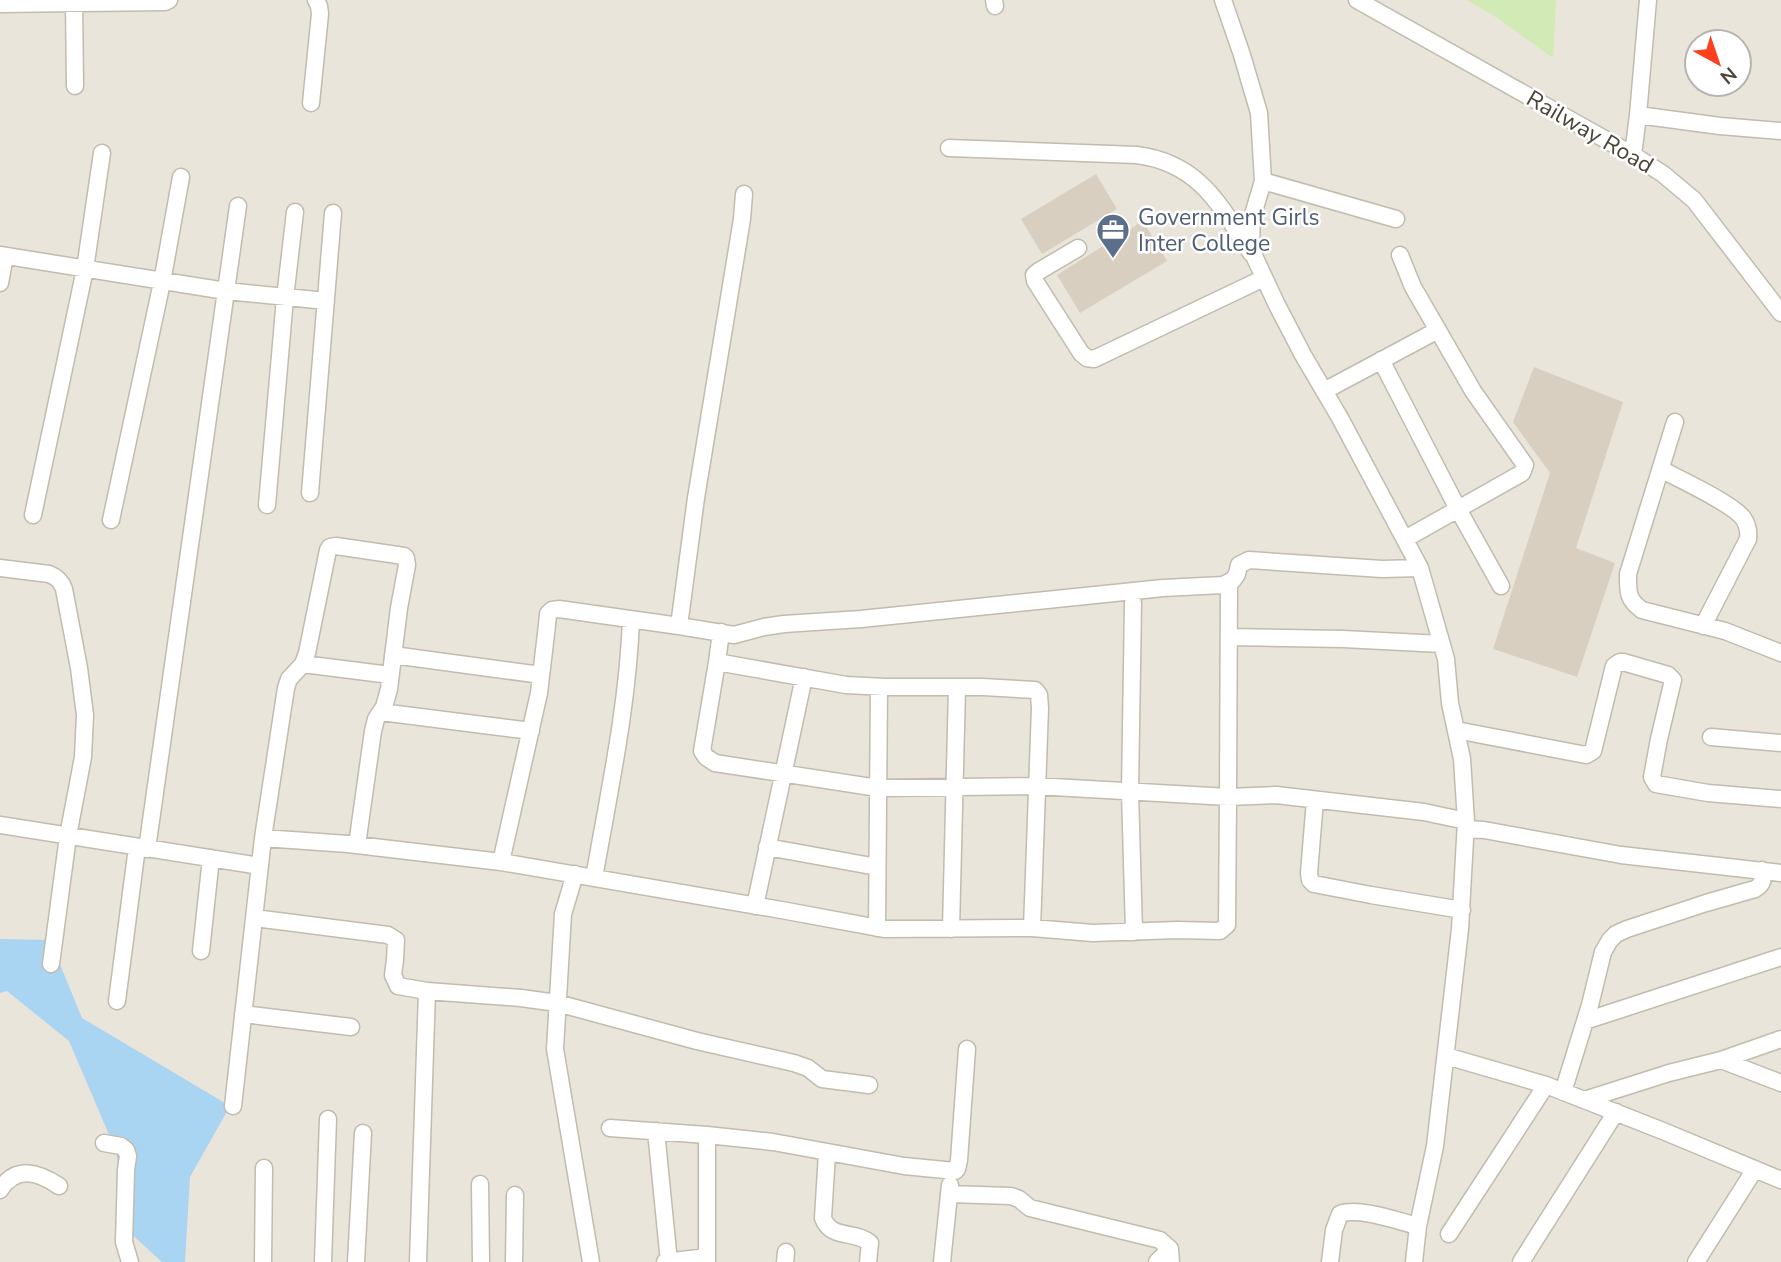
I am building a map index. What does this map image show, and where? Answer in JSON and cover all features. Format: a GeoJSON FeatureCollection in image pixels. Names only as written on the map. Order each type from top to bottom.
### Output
{"type":"FeatureCollection","features":[{"type":"Feature","properties":{"kind":"street"},"geometry":{"type":"LineString","coordinates":[[0,4],[169,0]]}},
{"type":"Feature","properties":{"kind":"street"},"geometry":{"type":"LineString","coordinates":[[311,103],[320,14],[316,0]]}},
{"type":"Feature","properties":{"kind":"street"},"geometry":{"type":"LineString","coordinates":[[1223,0],[1259,113],[1263,181],[1252,218],[1251,242],[1255,258]]}},
{"type":"Feature","properties":{"kind":"street","name":"Railway Road"},"geometry":{"type":"LineString","coordinates":[[1357,0],[1663,174],[1694,200],[1781,313]]}},
{"type":"Feature","properties":{"kind":"street"},"geometry":{"type":"LineString","coordinates":[[1633,155],[1648,0]]}},
{"type":"Feature","properties":{"kind":"street"},"geometry":{"type":"LineString","coordinates":[[74,1],[75,86]]}},
{"type":"Feature","properties":{"kind":"street"},"geometry":{"type":"LineString","coordinates":[[1638,115],[1720,127],[1781,131]]}},
{"type":"Feature","properties":{"kind":"street"},"geometry":{"type":"LineString","coordinates":[[949,148],[1137,155],[1163,160],[1191,175],[1219,205],[1255,258],[1287,325],[1420,568],[1446,659],[1450,703],[1462,759],[1466,825],[1462,909],[1447,1056],[1435,1146],[1418,1226],[1414,1262]]}},
{"type":"Feature","properties":{"kind":"street"},"geometry":{"type":"LineString","coordinates":[[33,515],[85,269],[102,153]]}},
{"type":"Feature","properties":{"kind":"street"},"geometry":{"type":"LineString","coordinates":[[111,520],[162,282],[181,177]]}},
{"type":"Feature","properties":{"kind":"street"},"geometry":{"type":"LineString","coordinates":[[1263,181],[1396,219]]}},
{"type":"Feature","properties":{"kind":"street"},"geometry":{"type":"LineString","coordinates":[[679,626],[698,485],[743,219],[744,194]]}},
{"type":"Feature","properties":{"kind":"street"},"geometry":{"type":"LineString","coordinates":[[117,1000],[238,206]]}},
{"type":"Feature","properties":{"kind":"street"},"geometry":{"type":"LineString","coordinates":[[267,505],[295,212]]}},
{"type":"Feature","properties":{"kind":"street"},"geometry":{"type":"LineString","coordinates":[[310,493],[333,213]]}},
{"type":"Feature","properties":{"kind":"street"},"geometry":{"type":"LineString","coordinates":[[1079,248],[1034,275],[1035,281],[1081,353],[1087,358],[1094,359],[1264,278]]}},
{"type":"Feature","properties":{"kind":"street"},"geometry":{"type":"LineString","coordinates":[[1400,254],[1413,287],[1473,391],[1525,465],[1522,472],[1405,539]]}},
{"type":"Feature","properties":{"kind":"street"},"geometry":{"type":"LineString","coordinates":[[0,283],[2,255],[162,282],[326,301]]}},
{"type":"Feature","properties":{"kind":"street"},"geometry":{"type":"LineString","coordinates":[[1324,391],[1438,330]]}},
{"type":"Feature","properties":{"kind":"street"},"geometry":{"type":"LineString","coordinates":[[1381,360],[1501,586]]}},
{"type":"Feature","properties":{"kind":"street"},"geometry":{"type":"LineString","coordinates":[[1675,422],[1628,574],[1628,592],[1633,603],[1642,610],[1725,631],[1781,653]]}},
{"type":"Feature","properties":{"kind":"street"},"geometry":{"type":"LineString","coordinates":[[1661,469],[1735,509],[1745,519],[1749,531],[1748,539],[1703,626]]}},
{"type":"Feature","properties":{"kind":"street"},"geometry":{"type":"LineString","coordinates":[[233,1106],[263,838],[286,688],[289,679],[303,664],[328,550],[335,546],[407,558],[389,689],[373,731],[357,845]]}},
{"type":"Feature","properties":{"kind":"street"},"geometry":{"type":"LineString","coordinates":[[501,862],[539,693],[548,614],[552,610],[734,635],[784,624],[861,619],[1163,588],[1223,585],[1233,580],[1239,565],[1249,560],[1382,569],[1420,568]]}},
{"type":"Feature","properties":{"kind":"street"},"geometry":{"type":"LineString","coordinates":[[0,568],[55,576],[61,581],[79,668],[85,715],[83,757],[68,836],[51,964]]}},
{"type":"Feature","properties":{"kind":"street"},"geometry":{"type":"LineString","coordinates":[[263,838],[357,845],[501,862],[884,929],[1032,928],[1093,933],[1177,930],[1220,932],[1227,925],[1229,583]]}},
{"type":"Feature","properties":{"kind":"street"},"geometry":{"type":"LineString","coordinates":[[1133,603],[1130,791],[1133,932]]}},
{"type":"Feature","properties":{"kind":"street"},"geometry":{"type":"LineString","coordinates":[[594,877],[629,660],[631,619]]}},
{"type":"Feature","properties":{"kind":"street"},"geometry":{"type":"LineString","coordinates":[[721,632],[702,742],[702,751],[715,762],[878,788],[1036,786],[1227,797],[1276,795],[1424,812],[1484,830],[1621,855],[1781,873]]}},
{"type":"Feature","properties":{"kind":"street"},"geometry":{"type":"LineString","coordinates":[[1229,637],[1442,644]]}},
{"type":"Feature","properties":{"kind":"street"},"geometry":{"type":"LineString","coordinates":[[393,654],[541,676]]}},
{"type":"Feature","properties":{"kind":"street"},"geometry":{"type":"LineString","coordinates":[[717,662],[846,685],[1035,690],[1039,695],[1032,928]]}},
{"type":"Feature","properties":{"kind":"street"},"geometry":{"type":"LineString","coordinates":[[1456,730],[1590,754],[1593,751],[1614,666],[1623,662],[1668,675],[1674,680],[1658,739],[1652,777],[1656,784],[1708,793],[1781,799]]}},
{"type":"Feature","properties":{"kind":"street"},"geometry":{"type":"LineString","coordinates":[[303,664],[390,675]]}},
{"type":"Feature","properties":{"kind":"street"},"geometry":{"type":"LineString","coordinates":[[755,906],[804,677]]}},
{"type":"Feature","properties":{"kind":"street"},"geometry":{"type":"LineString","coordinates":[[877,928],[879,687]]}},
{"type":"Feature","properties":{"kind":"street"},"geometry":{"type":"LineString","coordinates":[[951,929],[957,687]]}},
{"type":"Feature","properties":{"kind":"street"},"geometry":{"type":"LineString","coordinates":[[382,712],[531,731]]}},
{"type":"Feature","properties":{"kind":"street"},"geometry":{"type":"LineString","coordinates":[[1711,737],[1781,743]]}},
{"type":"Feature","properties":{"kind":"street"},"geometry":{"type":"LineString","coordinates":[[1315,800],[1309,873],[1314,884],[1462,909]]}},
{"type":"Feature","properties":{"kind":"street"},"geometry":{"type":"LineString","coordinates":[[1,830],[68,836],[260,866]]}},
{"type":"Feature","properties":{"kind":"street"},"geometry":{"type":"LineString","coordinates":[[767,847],[877,867]]}},
{"type":"Feature","properties":{"kind":"street"},"geometry":{"type":"LineString","coordinates":[[201,951],[211,859]]}},
{"type":"Feature","properties":{"kind":"street"},"geometry":{"type":"LineString","coordinates":[[1563,1092],[1604,951],[1610,940],[1616,934],[1755,889],[1763,880],[1762,870]]}},
{"type":"Feature","properties":{"kind":"street"},"geometry":{"type":"LineString","coordinates":[[575,874],[563,914],[555,1049],[591,1262]]}},
{"type":"Feature","properties":{"kind":"street"},"geometry":{"type":"LineString","coordinates":[[254,918],[388,934],[396,940],[393,975],[398,986],[557,1003],[697,1041],[794,1063],[808,1068],[822,1079],[869,1086]]}},
{"type":"Feature","properties":{"kind":"street"},"geometry":{"type":"LineString","coordinates":[[1585,1021],[1781,957]]}},
{"type":"Feature","properties":{"kind":"street"},"geometry":{"type":"LineString","coordinates":[[418,1262],[427,991]]}},
{"type":"Feature","properties":{"kind":"street"},"geometry":{"type":"LineString","coordinates":[[243,1014],[351,1027]]}},
{"type":"Feature","properties":{"kind":"street"},"geometry":{"type":"LineString","coordinates":[[1584,1100],[1721,1060],[1781,1039]]}},
{"type":"Feature","properties":{"kind":"street"},"geometry":{"type":"LineString","coordinates":[[610,1128],[773,1142],[951,1172],[957,1169],[959,1160],[967,1049]]}},
{"type":"Feature","properties":{"kind":"street"},"geometry":{"type":"LineString","coordinates":[[1447,1056],[1546,1085],[1781,1180]]}},
{"type":"Feature","properties":{"kind":"street"},"geometry":{"type":"LineString","coordinates":[[1721,1060],[1781,1083]]}},
{"type":"Feature","properties":{"kind":"street"},"geometry":{"type":"LineString","coordinates":[[1449,1234],[1546,1085]]}},
{"type":"Feature","properties":{"kind":"street"},"geometry":{"type":"LineString","coordinates":[[1521,1262],[1616,1112]]}},
{"type":"Feature","properties":{"kind":"street"},"geometry":{"type":"LineString","coordinates":[[323,1262],[328,1119]]}},
{"type":"Feature","properties":{"kind":"street"},"geometry":{"type":"LineString","coordinates":[[656,1131],[667,1262],[707,1259],[707,1135]]}},
{"type":"Feature","properties":{"kind":"street"},"geometry":{"type":"LineString","coordinates":[[356,1262],[363,1133]]}},
{"type":"Feature","properties":{"kind":"street"},"geometry":{"type":"LineString","coordinates":[[104,1143],[121,1146],[128,1156],[124,1242],[130,1262]]}},
{"type":"Feature","properties":{"kind":"street"},"geometry":{"type":"LineString","coordinates":[[827,1153],[823,1218],[826,1226],[830,1230],[865,1239],[870,1243],[869,1262]]}},
{"type":"Feature","properties":{"kind":"street"},"geometry":{"type":"LineString","coordinates":[[263,1262],[264,1168]]}},
{"type":"Feature","properties":{"kind":"street"},"geometry":{"type":"LineString","coordinates":[[1696,1262],[1755,1169]]}},
{"type":"Feature","properties":{"kind":"street"},"geometry":{"type":"LineString","coordinates":[[942,1262],[951,1172]]}},
{"type":"Feature","properties":{"kind":"street"},"geometry":{"type":"LineString","coordinates":[[0,1190],[9,1178],[33,1173],[44,1176],[59,1186]]}},
{"type":"Feature","properties":{"kind":"street"},"geometry":{"type":"LineString","coordinates":[[480,1184],[481,1262]]}},
{"type":"Feature","properties":{"kind":"street"},"geometry":{"type":"LineString","coordinates":[[948,1194],[1017,1197],[1030,1208],[1160,1240],[1171,1255],[1157,1262]]}},
{"type":"Feature","properties":{"kind":"street"},"geometry":{"type":"LineString","coordinates":[[514,1262],[515,1195]]}},
{"type":"Feature","properties":{"kind":"street"},"geometry":{"type":"LineString","coordinates":[[1330,1262],[1334,1230],[1340,1214],[1363,1213],[1418,1226]]}},
{"type":"Feature","properties":{"kind":"shaded area"},"geometry":{"type":"Polygon","coordinates":[[[0,0],[1781,0],[1781,1262],[0,1262],[0,0]]]}},
{"type":"Feature","properties":{"kind":"green space"},"geometry":{"type":"Polygon","coordinates":[[[1467,0],[1556,0],[1553,58],[1497,18],[1467,0]]]}},
{"type":"Feature","properties":{"kind":"water"},"geometry":{"type":"Polygon","coordinates":[[[0,939],[50,940],[82,1018],[230,1106],[190,1177],[185,1262],[162,1262],[127,1230],[116,1151],[69,1041],[7,991],[0,993],[0,939]]]}},
{"type":"Feature","properties":{"kind":"building"},"geometry":{"type":"Polygon","coordinates":[[[1096,174],[1117,209],[1042,254],[1021,219],[1096,174]]]}},
{"type":"Feature","properties":{"kind":"building"},"geometry":{"type":"Polygon","coordinates":[[[1143,221],[1167,261],[1080,313],[1057,275],[1143,221]]]}},
{"type":"Feature","properties":{"kind":"building"},"geometry":{"type":"Polygon","coordinates":[[[1534,367],[1623,402],[1576,548],[1615,563],[1577,677],[1493,649],[1550,473],[1513,422],[1534,367]]]}},
{"type":"Feature","properties":{"kind":"place","name":"Government Girls Inter College"},"geometry":{"type":"Point","coordinates":[1113,260]}}]}
